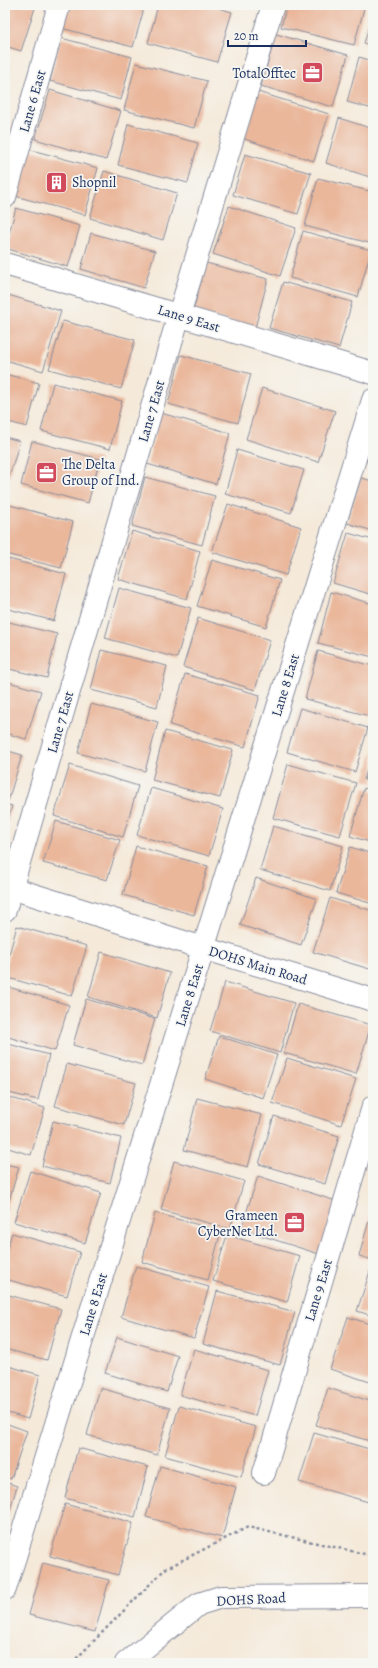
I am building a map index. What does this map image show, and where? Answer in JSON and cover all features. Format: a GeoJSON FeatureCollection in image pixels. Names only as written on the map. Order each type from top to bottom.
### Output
{"type":"FeatureCollection","features":[{"type":"Feature","properties":{"kind":"street","name":"Lane 6 East"},"geometry":{"type":"LineString","coordinates":[[5,196],[59,5]]}},
{"type":"Feature","properties":{"kind":"street","name":"Lane 7 East"},"geometry":{"type":"LineString","coordinates":[[5,910],[8,886],[272,5]]}},
{"type":"Feature","properties":{"kind":"street","name":"Lane 9 East"},"geometry":{"type":"LineString","coordinates":[[5,264],[373,373]]}},
{"type":"Feature","properties":{"kind":"street","name":"Lane 8 East"},"geometry":{"type":"LineString","coordinates":[[5,1589],[373,400]]}},
{"type":"Feature","properties":{"kind":"street","name":"DOHS Main Road"},"geometry":{"type":"LineString","coordinates":[[8,886],[373,1000]]}},
{"type":"Feature","properties":{"kind":"street","name":"Lane 9 East"},"geometry":{"type":"LineString","coordinates":[[264,1473],[373,1107]]}},
{"type":"Feature","properties":{"kind":"street","name":"DOHS Road"},"geometry":{"type":"LineString","coordinates":[[126,1663],[199,1604],[221,1597],[373,1596]]}},
{"type":"Feature","properties":{"kind":"path"},"geometry":{"type":"LineString","coordinates":[[72,1663],[165,1569],[248,1527],[373,1556]]}},
{"type":"Feature","properties":{"kind":"building"},"geometry":{"type":"Polygon","coordinates":[[[5,5],[36,5],[21,51],[5,46],[5,5]]]}},
{"type":"Feature","properties":{"kind":"building"},"geometry":{"type":"Polygon","coordinates":[[[67,5],[145,5],[133,47],[61,28],[67,5]]]}},
{"type":"Feature","properties":{"kind":"building"},"geometry":{"type":"Polygon","coordinates":[[[158,5],[208,5],[232,12],[217,62],[148,43],[158,5]]]}},
{"type":"Feature","properties":{"kind":"building"},"geometry":{"type":"Polygon","coordinates":[[[287,5],[365,5],[354,45],[281,27],[287,5]]]}},
{"type":"Feature","properties":{"kind":"building"},"geometry":{"type":"Polygon","coordinates":[[[373,14],[373,46],[364,43],[373,14]]]}},
{"type":"Feature","properties":{"kind":"building"},"geometry":{"type":"Polygon","coordinates":[[[276,34],[348,55],[333,107],[261,86],[276,34]]]}},
{"type":"Feature","properties":{"kind":"building"},"geometry":{"type":"Polygon","coordinates":[[[61,38],[132,57],[121,100],[50,81],[61,38]]]}},
{"type":"Feature","properties":{"kind":"building"},"geometry":{"type":"Polygon","coordinates":[[[359,57],[373,61],[373,109],[347,102],[359,57]]]}},
{"type":"Feature","properties":{"kind":"building"},"geometry":{"type":"Polygon","coordinates":[[[136,63],[207,81],[194,128],[124,110],[136,63]]]}},
{"type":"Feature","properties":{"kind":"building"},"geometry":{"type":"Polygon","coordinates":[[[50,90],[121,111],[106,160],[35,139],[50,90]]]}},
{"type":"Feature","properties":{"kind":"building"},"geometry":{"type":"Polygon","coordinates":[[[258,92],[329,114],[314,161],[244,139],[258,92]]]}},
{"type":"Feature","properties":{"kind":"building"},"geometry":{"type":"Polygon","coordinates":[[[339,118],[373,129],[373,178],[326,163],[339,118]]]}},
{"type":"Feature","properties":{"kind":"building"},"geometry":{"type":"Polygon","coordinates":[[[128,124],[198,143],[188,183],[118,165],[128,124]]]}},
{"type":"Feature","properties":{"kind":"building","name":"Shopnil"},"geometry":{"type":"Polygon","coordinates":[[[28,149],[98,168],[85,215],[15,196],[28,149]]]}},
{"type":"Feature","properties":{"kind":"building"},"geometry":{"type":"Polygon","coordinates":[[[245,154],[311,173],[298,214],[233,195],[245,154]]]}},
{"type":"Feature","properties":{"kind":"building"},"geometry":{"type":"Polygon","coordinates":[[[104,171],[177,193],[163,240],[90,218],[104,171]]]}},
{"type":"Feature","properties":{"kind":"building"},"geometry":{"type":"Polygon","coordinates":[[[318,178],[373,192],[373,244],[305,226],[318,178]]]}},
{"type":"Feature","properties":{"kind":"building"},"geometry":{"type":"Polygon","coordinates":[[[229,206],[296,228],[280,276],[213,254],[229,206]]]}},
{"type":"Feature","properties":{"kind":"building"},"geometry":{"type":"Polygon","coordinates":[[[16,208],[80,226],[68,267],[5,248],[16,208]]]}},
{"type":"Feature","properties":{"kind":"building"},"geometry":{"type":"Polygon","coordinates":[[[303,231],[371,250],[358,297],[290,278],[303,231]]]}},
{"type":"Feature","properties":{"kind":"building"},"geometry":{"type":"Polygon","coordinates":[[[91,233],[155,251],[144,288],[81,269],[91,233]]]}},
{"type":"Feature","properties":{"kind":"building"},"geometry":{"type":"Polygon","coordinates":[[[206,263],[268,279],[255,328],[193,311],[206,263]]]}},
{"type":"Feature","properties":{"kind":"building"},"geometry":{"type":"Polygon","coordinates":[[[283,282],[352,302],[339,348],[269,328],[283,282]]]}},
{"type":"Feature","properties":{"kind":"building"},"geometry":{"type":"Polygon","coordinates":[[[5,294],[61,311],[43,371],[5,360],[5,294]]]}},
{"type":"Feature","properties":{"kind":"building"},"geometry":{"type":"Polygon","coordinates":[[[63,321],[135,340],[121,389],[49,369],[63,321]]]}},
{"type":"Feature","properties":{"kind":"building"},"geometry":{"type":"Polygon","coordinates":[[[181,355],[251,374],[238,423],[168,404],[181,355]]]}},
{"type":"Feature","properties":{"kind":"building"},"geometry":{"type":"Polygon","coordinates":[[[5,374],[39,383],[27,427],[5,421],[5,374]]]}},
{"type":"Feature","properties":{"kind":"building"},"geometry":{"type":"Polygon","coordinates":[[[53,383],[122,401],[110,449],[41,431],[53,383]]]}},
{"type":"Feature","properties":{"kind":"building"},"geometry":{"type":"Polygon","coordinates":[[[262,388],[335,411],[318,462],[246,439],[262,388]]]}},
{"type":"Feature","properties":{"kind":"building"},"geometry":{"type":"Polygon","coordinates":[[[161,413],[230,433],[216,484],[147,464],[161,413]]]}},
{"type":"Feature","properties":{"kind":"building"},"geometry":{"type":"Polygon","coordinates":[[[5,437],[20,441],[5,490],[5,437]]]}},
{"type":"Feature","properties":{"kind":"building"},"geometry":{"type":"Polygon","coordinates":[[[32,441],[100,459],[88,503],[21,485],[32,441]]]}},
{"type":"Feature","properties":{"kind":"building"},"geometry":{"type":"Polygon","coordinates":[[[373,444],[373,464],[367,462],[373,444]]]}},
{"type":"Feature","properties":{"kind":"building"},"geometry":{"type":"Polygon","coordinates":[[[237,450],[304,470],[291,513],[225,494],[237,450]]]}},
{"type":"Feature","properties":{"kind":"building"},"geometry":{"type":"Polygon","coordinates":[[[145,477],[215,496],[202,545],[132,526],[145,477]]]}},
{"type":"Feature","properties":{"kind":"building"},"geometry":{"type":"Polygon","coordinates":[[[361,478],[373,481],[373,531],[347,523],[361,478]]]}},
{"type":"Feature","properties":{"kind":"building"},"geometry":{"type":"Polygon","coordinates":[[[228,504],[301,527],[286,575],[212,552],[228,504]]]}},
{"type":"Feature","properties":{"kind":"building"},"geometry":{"type":"Polygon","coordinates":[[[10,505],[73,522],[61,568],[5,554],[5,523],[10,505]]]}},
{"type":"Feature","properties":{"kind":"building"},"geometry":{"type":"Polygon","coordinates":[[[132,531],[200,551],[187,599],[118,579],[132,531]]]}},
{"type":"Feature","properties":{"kind":"building"},"geometry":{"type":"Polygon","coordinates":[[[348,533],[373,540],[373,595],[333,583],[348,533]]]}},
{"type":"Feature","properties":{"kind":"building"},"geometry":{"type":"Polygon","coordinates":[[[5,558],[66,574],[54,621],[5,608],[5,558]]]}},
{"type":"Feature","properties":{"kind":"building"},"geometry":{"type":"Polygon","coordinates":[[[212,560],[280,580],[266,627],[197,606],[212,560]]]}},
{"type":"Feature","properties":{"kind":"building"},"geometry":{"type":"Polygon","coordinates":[[[119,588],[191,608],[177,658],[105,638],[119,588]]]}},
{"type":"Feature","properties":{"kind":"building"},"geometry":{"type":"Polygon","coordinates":[[[331,592],[373,604],[373,657],[318,643],[331,592]]]}},
{"type":"Feature","properties":{"kind":"building"},"geometry":{"type":"Polygon","coordinates":[[[198,618],[270,640],[255,690],[183,667],[198,618]]]}},
{"type":"Feature","properties":{"kind":"building"},"geometry":{"type":"Polygon","coordinates":[[[5,621],[57,634],[47,678],[5,668],[5,621]]]}},
{"type":"Feature","properties":{"kind":"building"},"geometry":{"type":"Polygon","coordinates":[[[101,650],[167,666],[157,707],[91,690],[101,650]]]}},
{"type":"Feature","properties":{"kind":"building"},"geometry":{"type":"Polygon","coordinates":[[[318,651],[373,666],[373,717],[305,699],[318,651]]]}},
{"type":"Feature","properties":{"kind":"building"},"geometry":{"type":"Polygon","coordinates":[[[185,674],[260,695],[245,747],[170,725],[185,674]]]}},
{"type":"Feature","properties":{"kind":"building"},"geometry":{"type":"Polygon","coordinates":[[[5,681],[41,691],[26,739],[5,733],[5,681]]]}},
{"type":"Feature","properties":{"kind":"building"},"geometry":{"type":"Polygon","coordinates":[[[91,704],[158,722],[145,771],[78,753],[91,704]]]}},
{"type":"Feature","properties":{"kind":"building"},"geometry":{"type":"Polygon","coordinates":[[[300,708],[368,728],[355,772],[287,752],[300,708]]]}},
{"type":"Feature","properties":{"kind":"building"},"geometry":{"type":"Polygon","coordinates":[[[165,731],[233,750],[220,798],[152,780],[165,731]]]}},
{"type":"Feature","properties":{"kind":"building"},"geometry":{"type":"Polygon","coordinates":[[[5,750],[22,755],[8,801],[5,801],[5,750]]]}},
{"type":"Feature","properties":{"kind":"building"},"geometry":{"type":"Polygon","coordinates":[[[373,751],[373,783],[364,780],[373,751]]]}},
{"type":"Feature","properties":{"kind":"building"},"geometry":{"type":"Polygon","coordinates":[[[288,764],[356,783],[340,836],[273,818],[288,764]]]}},
{"type":"Feature","properties":{"kind":"building"},"geometry":{"type":"Polygon","coordinates":[[[70,765],[138,786],[123,837],[54,816],[70,765]]]}},
{"type":"Feature","properties":{"kind":"building"},"geometry":{"type":"Polygon","coordinates":[[[151,788],[223,809],[209,856],[137,835],[151,788]]]}},
{"type":"Feature","properties":{"kind":"building"},"geometry":{"type":"Polygon","coordinates":[[[364,788],[373,791],[373,843],[350,836],[364,788]]]}},
{"type":"Feature","properties":{"kind":"building"},"geometry":{"type":"Polygon","coordinates":[[[5,804],[12,806],[5,829],[5,804]]]}},
{"type":"Feature","properties":{"kind":"building"},"geometry":{"type":"Polygon","coordinates":[[[56,821],[120,840],[107,880],[43,863],[56,821]]]}},
{"type":"Feature","properties":{"kind":"building"},"geometry":{"type":"Polygon","coordinates":[[[273,826],[343,846],[330,891],[260,870],[273,826]]]}},
{"type":"Feature","properties":{"kind":"building"},"geometry":{"type":"Polygon","coordinates":[[[136,846],[208,866],[194,915],[123,895],[136,846]]]}},
{"type":"Feature","properties":{"kind":"building"},"geometry":{"type":"Polygon","coordinates":[[[350,847],[373,854],[373,904],[336,893],[350,847]]]}},
{"type":"Feature","properties":{"kind":"building"},"geometry":{"type":"Polygon","coordinates":[[[256,878],[317,899],[301,945],[240,925],[256,878]]]}},
{"type":"Feature","properties":{"kind":"building"},"geometry":{"type":"Polygon","coordinates":[[[330,898],[373,911],[373,970],[313,952],[330,898]]]}},
{"type":"Feature","properties":{"kind":"building"},"geometry":{"type":"Polygon","coordinates":[[[17,926],[87,946],[72,996],[5,977],[5,969],[17,926]]]}},
{"type":"Feature","properties":{"kind":"building"},"geometry":{"type":"Polygon","coordinates":[[[101,952],[170,973],[157,1018],[88,997],[101,952]]]}},
{"type":"Feature","properties":{"kind":"building"},"geometry":{"type":"Polygon","coordinates":[[[225,982],[294,1003],[280,1053],[210,1031],[225,982]]]}},
{"type":"Feature","properties":{"kind":"building"},"geometry":{"type":"Polygon","coordinates":[[[5,986],[69,1005],[55,1051],[5,1036],[5,986]]]}},
{"type":"Feature","properties":{"kind":"building"},"geometry":{"type":"Polygon","coordinates":[[[86,999],[155,1019],[142,1065],[73,1045],[86,999]]]}},
{"type":"Feature","properties":{"kind":"building"},"geometry":{"type":"Polygon","coordinates":[[[298,1004],[371,1025],[356,1074],[284,1053],[298,1004]]]}},
{"type":"Feature","properties":{"kind":"building"},"geometry":{"type":"Polygon","coordinates":[[[219,1036],[277,1055],[263,1098],[205,1079],[219,1036]]]}},
{"type":"Feature","properties":{"kind":"building"},"geometry":{"type":"Polygon","coordinates":[[[5,1043],[49,1055],[38,1100],[5,1092],[5,1043]]]}},
{"type":"Feature","properties":{"kind":"building"},"geometry":{"type":"Polygon","coordinates":[[[287,1058],[356,1079],[341,1125],[272,1103],[287,1058]]]}},
{"type":"Feature","properties":{"kind":"building"},"geometry":{"type":"Polygon","coordinates":[[[67,1064],[136,1083],[124,1125],[55,1106],[67,1064]]]}},
{"type":"Feature","properties":{"kind":"building"},"geometry":{"type":"Polygon","coordinates":[[[5,1096],[45,1108],[31,1155],[5,1147],[5,1096]]]}},
{"type":"Feature","properties":{"kind":"building"},"geometry":{"type":"Polygon","coordinates":[[[197,1098],[262,1115],[248,1167],[184,1150],[197,1098]]]}},
{"type":"Feature","properties":{"kind":"building"},"geometry":{"type":"Polygon","coordinates":[[[274,1116],[339,1136],[325,1184],[259,1164],[274,1116]]]}},
{"type":"Feature","properties":{"kind":"building"},"geometry":{"type":"Polygon","coordinates":[[[53,1121],[121,1138],[110,1183],[42,1166],[53,1121]]]}},
{"type":"Feature","properties":{"kind":"building"},"geometry":{"type":"Polygon","coordinates":[[[174,1161],[244,1181],[230,1229],[161,1210],[174,1161]]]}},
{"type":"Feature","properties":{"kind":"building"},"geometry":{"type":"Polygon","coordinates":[[[5,1164],[19,1167],[5,1214],[5,1164]]]}},
{"type":"Feature","properties":{"kind":"building"},"geometry":{"type":"Polygon","coordinates":[[[30,1171],[101,1193],[85,1243],[14,1222],[30,1171]]]}},
{"type":"Feature","properties":{"kind":"building"},"geometry":{"type":"Polygon","coordinates":[[[258,1176],[336,1201],[319,1254],[241,1229],[258,1176]]]}},
{"type":"Feature","properties":{"kind":"building"},"geometry":{"type":"Polygon","coordinates":[[[155,1213],[221,1231],[208,1280],[142,1262],[155,1213]]]}},
{"type":"Feature","properties":{"kind":"building"},"geometry":{"type":"Polygon","coordinates":[[[370,1217],[373,1218],[373,1260],[359,1256],[370,1217]]]}},
{"type":"Feature","properties":{"kind":"building"},"geometry":{"type":"Polygon","coordinates":[[[12,1233],[80,1252],[67,1296],[5,1279],[5,1255],[12,1233]]]}},
{"type":"Feature","properties":{"kind":"building"},"geometry":{"type":"Polygon","coordinates":[[[227,1235],[300,1256],[287,1302],[213,1281],[227,1235]]]}},
{"type":"Feature","properties":{"kind":"building"},"geometry":{"type":"Polygon","coordinates":[[[373,1262],[373,1316],[357,1311],[373,1262]]]}},
{"type":"Feature","properties":{"kind":"building"},"geometry":{"type":"Polygon","coordinates":[[[136,1266],[209,1287],[194,1338],[121,1317],[136,1266]]]}},
{"type":"Feature","properties":{"kind":"building"},"geometry":{"type":"Polygon","coordinates":[[[217,1291],[295,1312],[280,1365],[203,1344],[217,1291]]]}},
{"type":"Feature","properties":{"kind":"building"},"geometry":{"type":"Polygon","coordinates":[[[5,1294],[61,1309],[47,1360],[5,1349],[5,1294]]]}},
{"type":"Feature","properties":{"kind":"building"},"geometry":{"type":"Polygon","coordinates":[[[348,1317],[373,1325],[373,1383],[330,1369],[348,1317]]]}},
{"type":"Feature","properties":{"kind":"building"},"geometry":{"type":"Polygon","coordinates":[[[117,1337],[178,1356],[167,1392],[105,1373],[117,1337]]]}},
{"type":"Feature","properties":{"kind":"building"},"geometry":{"type":"Polygon","coordinates":[[[194,1349],[268,1370],[255,1416],[180,1395],[194,1349]]]}},
{"type":"Feature","properties":{"kind":"building"},"geometry":{"type":"Polygon","coordinates":[[[5,1365],[40,1375],[28,1419],[5,1412],[5,1365]]]}},
{"type":"Feature","properties":{"kind":"building"},"geometry":{"type":"Polygon","coordinates":[[[100,1388],[170,1408],[157,1455],[87,1435],[100,1388]]]}},
{"type":"Feature","properties":{"kind":"building"},"geometry":{"type":"Polygon","coordinates":[[[328,1388],[373,1402],[373,1442],[316,1425],[328,1388]]]}},
{"type":"Feature","properties":{"kind":"building"},"geometry":{"type":"Polygon","coordinates":[[[179,1406],[256,1427],[241,1477],[165,1456],[179,1406]]]}},
{"type":"Feature","properties":{"kind":"building"},"geometry":{"type":"Polygon","coordinates":[[[5,1423],[27,1431],[11,1479],[5,1477],[5,1423]]]}},
{"type":"Feature","properties":{"kind":"building"},"geometry":{"type":"Polygon","coordinates":[[[314,1433],[373,1450],[372,1503],[299,1482],[314,1433]]]}},
{"type":"Feature","properties":{"kind":"building"},"geometry":{"type":"Polygon","coordinates":[[[78,1448],[148,1467],[135,1517],[65,1498],[78,1448]]]}},
{"type":"Feature","properties":{"kind":"building"},"geometry":{"type":"Polygon","coordinates":[[[160,1466],[236,1487],[222,1538],[146,1517],[160,1466]]]}},
{"type":"Feature","properties":{"kind":"building"},"geometry":{"type":"Polygon","coordinates":[[[5,1482],[17,1486],[5,1527],[5,1482]]]}},
{"type":"Feature","properties":{"kind":"building"},"geometry":{"type":"Polygon","coordinates":[[[65,1504],[133,1523],[118,1575],[50,1556],[65,1504]]]}},
{"type":"Feature","properties":{"kind":"building"},"geometry":{"type":"Polygon","coordinates":[[[43,1563],[109,1580],[95,1632],[29,1615],[43,1563]]]}},
{"type":"Feature","properties":{"kind":"place","name":"TotalOfftec"},"geometry":{"type":"Point","coordinates":[312,73]}},
{"type":"Feature","properties":{"kind":"place","name":"Shopnil"},"geometry":{"type":"Point","coordinates":[57,182]}},
{"type":"Feature","properties":{"kind":"place","name":"The Delta Group of Ind."},"geometry":{"type":"Point","coordinates":[47,472]}},
{"type":"Feature","properties":{"kind":"place","name":"Grameen CyberNet Ltd."},"geometry":{"type":"Point","coordinates":[294,1223]}}]}
